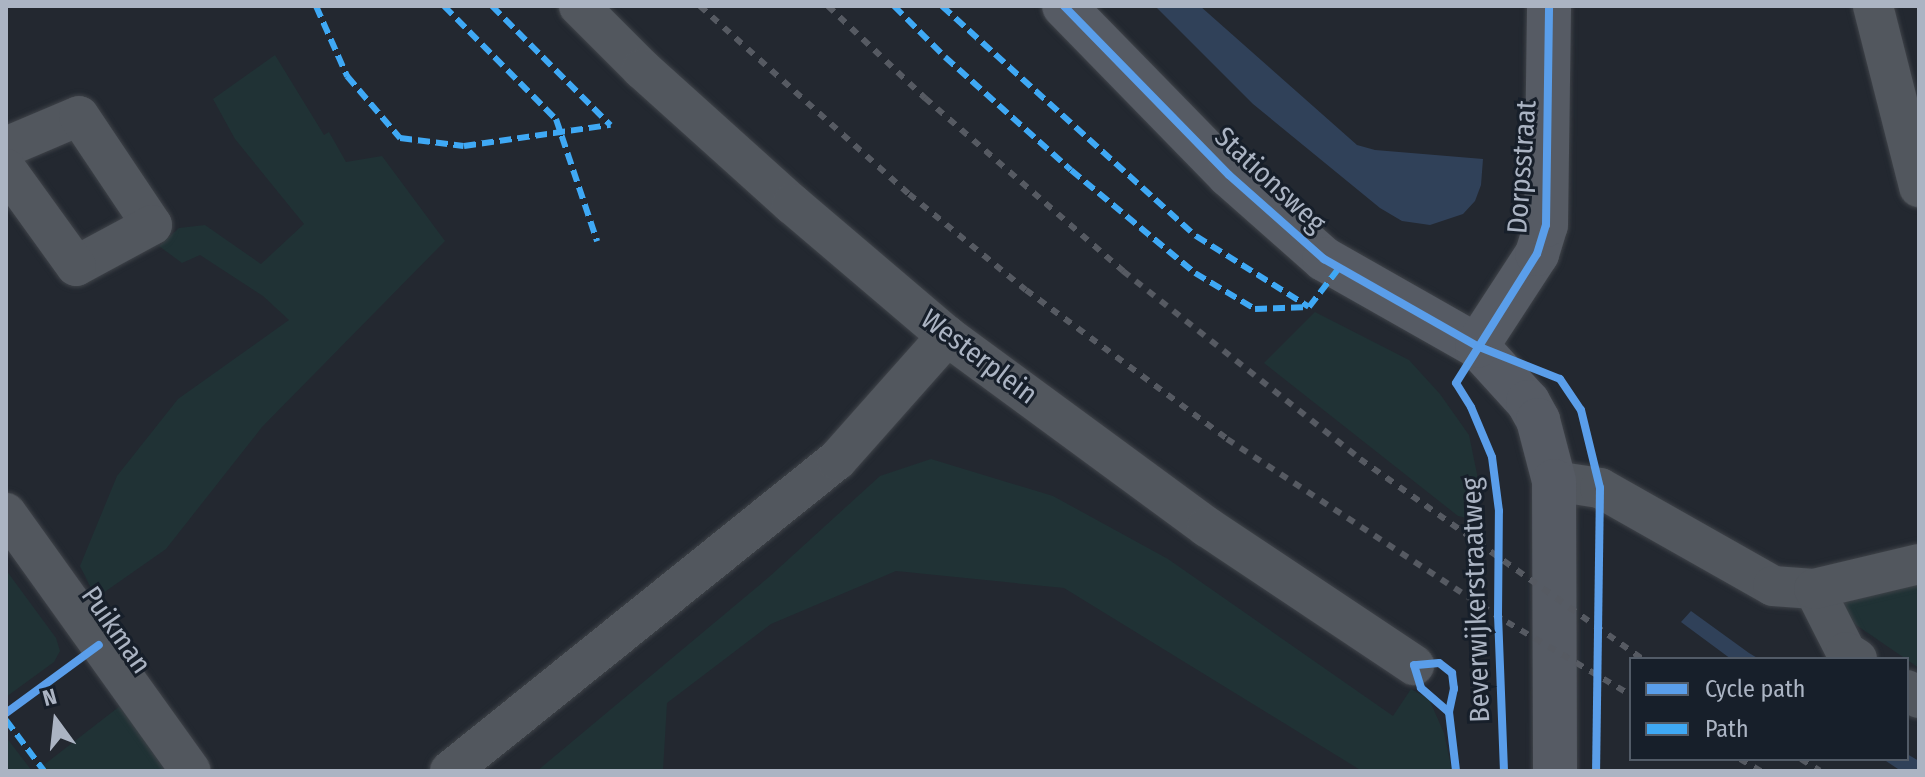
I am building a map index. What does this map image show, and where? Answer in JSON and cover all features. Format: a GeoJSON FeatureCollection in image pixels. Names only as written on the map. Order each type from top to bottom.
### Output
{"type":"FeatureCollection","features":[{"type":"Feature","properties":{"kind":"main road","name":"Stationsweg"},"geometry":{"type":"LineString","coordinates":[[1064,6],[1229,175],[1324,259],[1477,346]]}},
{"type":"Feature","properties":{"kind":"main road","name":"Dorpsstraat"},"geometry":{"type":"LineString","coordinates":[[1477,346],[1537,254],[1546,225],[1549,6]]}},
{"type":"Feature","properties":{"kind":"main road"},"geometry":{"type":"LineString","coordinates":[[1477,346],[1509,378],[1533,411],[1554,481],[1555,771]]}},
{"type":"Feature","properties":{"kind":"street","name":"Westerplein"},"geometry":{"type":"LineString","coordinates":[[579,6],[711,131],[947,336],[1207,527],[1414,665]]}},
{"type":"Feature","properties":{"kind":"street"},"geometry":{"type":"LineString","coordinates":[[1873,6],[1919,187]]}},
{"type":"Feature","properties":{"kind":"street"},"geometry":{"type":"LineString","coordinates":[[6,147],[79,116],[152,225],[76,266],[6,169]]}},
{"type":"Feature","properties":{"kind":"street"},"geometry":{"type":"LineString","coordinates":[[450,771],[837,460],[947,336]]}},
{"type":"Feature","properties":{"kind":"street"},"geometry":{"type":"LineString","coordinates":[[1554,481],[1600,488],[1773,586],[1814,589],[1919,564]]}},
{"type":"Feature","properties":{"kind":"street","name":"Puikman"},"geometry":{"type":"LineString","coordinates":[[6,513],[191,771]]}},
{"type":"Feature","properties":{"kind":"street"},"geometry":{"type":"LineString","coordinates":[[1814,589],[1846,652],[1854,657]]}},
{"type":"Feature","properties":{"kind":"shaded area"},"geometry":{"type":"Polygon","coordinates":[[[275,55],[324,135],[329,132],[346,162],[382,156],[445,241],[262,427],[166,549],[96,598],[80,566],[117,476],[178,399],[289,320],[263,296],[200,255],[182,263],[159,246],[179,228],[205,225],[261,264],[304,224],[235,139],[213,99],[275,55]]]}},
{"type":"Feature","properties":{"kind":"shaded area"},"geometry":{"type":"Polygon","coordinates":[[[1315,312],[1409,360],[1440,394],[1469,435],[1477,474],[1477,520],[1458,516],[1264,363],[1315,312]]]}},
{"type":"Feature","properties":{"kind":"shaded area"},"geometry":{"type":"Polygon","coordinates":[[[931,459],[1053,496],[1168,559],[1393,716],[1411,689],[1429,699],[1444,733],[1452,771],[1362,771],[1064,588],[896,571],[771,624],[667,703],[663,771],[537,771],[769,577],[880,476],[931,459]]]}},
{"type":"Feature","properties":{"kind":"shaded area"},"geometry":{"type":"Polygon","coordinates":[[[6,570],[56,638],[60,651],[54,662],[6,697],[6,570]]]}},
{"type":"Feature","properties":{"kind":"shaded area"},"geometry":{"type":"Polygon","coordinates":[[[1919,578],[1919,668],[1909,661],[1909,657],[1903,657],[1843,616],[1840,606],[1852,596],[1919,578]]]}},
{"type":"Feature","properties":{"kind":"shaded area"},"geometry":{"type":"Polygon","coordinates":[[[120,706],[166,771],[36,771],[120,706]]]}},
{"type":"Feature","properties":{"kind":"shaded area"},"geometry":{"type":"Polygon","coordinates":[[[6,737],[32,771],[6,771],[6,737]]]}},
{"type":"Feature","properties":{"kind":"water"},"geometry":{"type":"Polygon","coordinates":[[[1155,6],[1200,6],[1357,145],[1375,150],[1483,159],[1481,185],[1475,201],[1463,214],[1430,225],[1402,221],[1380,208],[1253,104],[1155,6]]]}},
{"type":"Feature","properties":{"kind":"water"},"geometry":{"type":"Polygon","coordinates":[[[1691,611],[1756,657],[1728,657],[1681,622],[1691,611]]]}},
{"type":"Feature","properties":{"kind":"water"},"geometry":{"type":"Polygon","coordinates":[[[1909,755],[1919,761],[1919,771],[1901,771],[1886,761],[1909,761],[1909,755]]]}},
{"type":"Feature","properties":{"kind":"railway"},"geometry":{"type":"LineString","coordinates":[[700,6],[909,194],[1026,290],[1227,439],[1507,622],[1629,694]]}},
{"type":"Feature","properties":{"kind":"railway"},"geometry":{"type":"LineString","coordinates":[[828,6],[925,98],[1123,271],[1360,459],[1639,657]]}},
{"type":"Feature","properties":{"kind":"railway"},"geometry":{"type":"LineString","coordinates":[[1744,761],[1761,771]]}},
{"type":"Feature","properties":{"kind":"railway"},"geometry":{"type":"LineString","coordinates":[[1804,761],[1820,771]]}},
{"type":"Feature","properties":{"kind":"marked path"},"geometry":{"type":"LineString","coordinates":[[316,6],[347,76],[400,138],[464,146],[610,125]]}},
{"type":"Feature","properties":{"kind":"marked path"},"geometry":{"type":"LineString","coordinates":[[444,6],[556,119],[597,241]]}},
{"type":"Feature","properties":{"kind":"marked path"},"geometry":{"type":"LineString","coordinates":[[492,6],[610,125]]}},
{"type":"Feature","properties":{"kind":"marked path"},"geometry":{"type":"LineString","coordinates":[[894,6],[945,57],[1071,170],[1195,273],[1255,309],[1309,307]]}},
{"type":"Feature","properties":{"kind":"marked path"},"geometry":{"type":"LineString","coordinates":[[942,6],[1196,236],[1309,307]]}},
{"type":"Feature","properties":{"kind":"marked path"},"geometry":{"type":"LineString","coordinates":[[1309,307],[1339,268]]}},
{"type":"Feature","properties":{"kind":"marked path"},"geometry":{"type":"LineString","coordinates":[[6,720],[44,771]]}},
{"type":"Feature","properties":{"kind":"cycle path"},"geometry":{"type":"LineString","coordinates":[[1064,6],[1229,175],[1324,259],[1477,346],[1560,379],[1581,410],[1600,488],[1596,771]]}},
{"type":"Feature","properties":{"kind":"cycle path","name":"Beverwijkerstraatweg"},"geometry":{"type":"LineString","coordinates":[[1504,771],[1498,616],[1499,511],[1492,457],[1471,407],[1456,383],[1537,254],[1546,225],[1549,6]]}},
{"type":"Feature","properties":{"kind":"cycle path"},"geometry":{"type":"LineString","coordinates":[[6,713],[99,645]]}},
{"type":"Feature","properties":{"kind":"cycle path","name":"Beverwijkerstraatweg"},"geometry":{"type":"LineString","coordinates":[[1449,712],[1454,689],[1452,673],[1439,663],[1414,665],[1421,688],[1449,712],[1456,771]]}}]}
